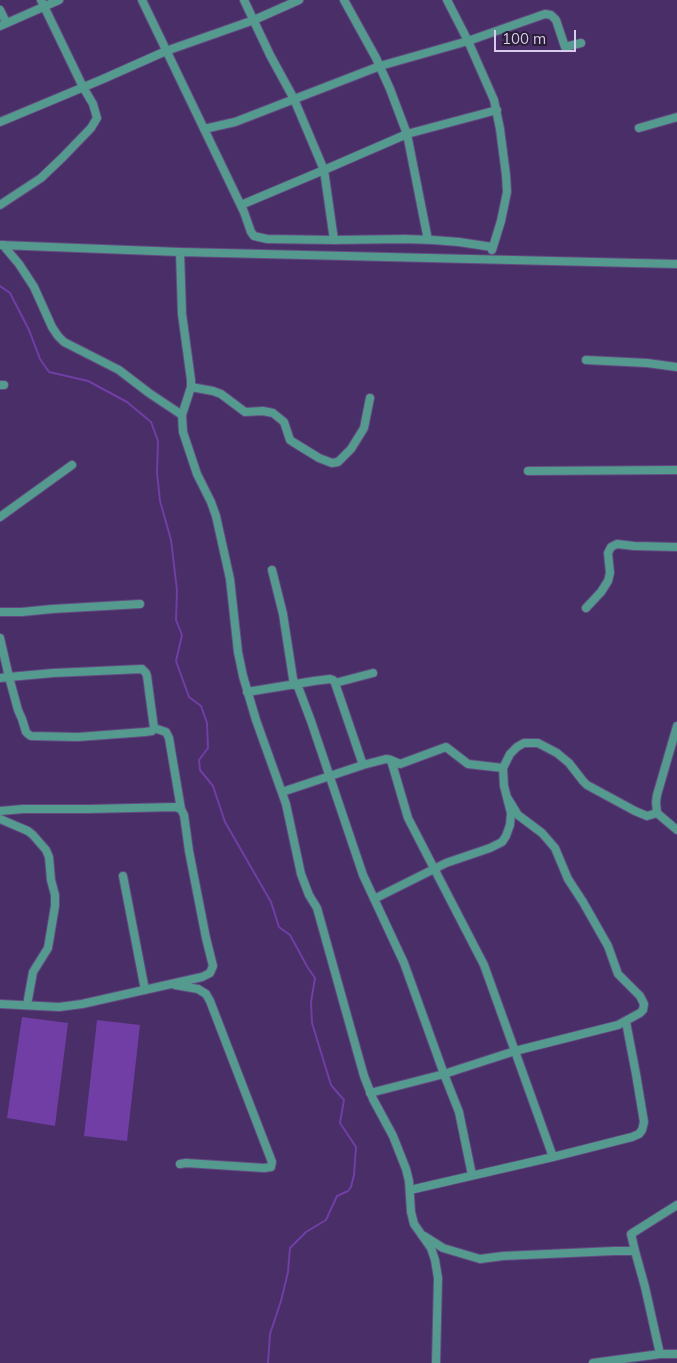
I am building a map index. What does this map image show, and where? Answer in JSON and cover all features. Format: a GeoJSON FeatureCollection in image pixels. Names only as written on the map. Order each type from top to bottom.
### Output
{"type":"FeatureCollection","features":[{"type":"Feature","properties":{"kind":"street"},"geometry":{"type":"LineString","coordinates":[[0,10],[3,24],[42,3],[58,0]]}},
{"type":"Feature","properties":{"kind":"street"},"geometry":{"type":"LineString","coordinates":[[142,0],[241,205],[254,236],[267,239],[428,240],[492,247]]}},
{"type":"Feature","properties":{"kind":"street"},"geometry":{"type":"LineString","coordinates":[[244,0],[270,55],[294,99],[324,170],[334,240]]}},
{"type":"Feature","properties":{"kind":"street"},"geometry":{"type":"LineString","coordinates":[[0,122],[166,52],[254,20],[299,0]]}},
{"type":"Feature","properties":{"kind":"street"},"geometry":{"type":"LineString","coordinates":[[344,0],[380,66],[407,134],[428,240]]}},
{"type":"Feature","properties":{"kind":"street"},"geometry":{"type":"LineString","coordinates":[[447,0],[468,41],[497,110],[507,192],[490,259]]}},
{"type":"Feature","properties":{"kind":"street"},"geometry":{"type":"LineString","coordinates":[[0,205],[40,178],[91,128],[97,118],[93,104],[42,3]]}},
{"type":"Feature","properties":{"kind":"street"},"geometry":{"type":"LineString","coordinates":[[204,128],[235,122],[380,66],[468,41],[548,14],[552,15],[556,20],[565,47],[581,43]]}},
{"type":"Feature","properties":{"kind":"street"},"geometry":{"type":"LineString","coordinates":[[241,205],[407,134],[497,110]]}},
{"type":"Feature","properties":{"kind":"street"},"geometry":{"type":"LineString","coordinates":[[639,128],[677,116]]}},
{"type":"Feature","properties":{"kind":"street"},"geometry":{"type":"LineString","coordinates":[[2,245],[180,252],[677,264]]}},
{"type":"Feature","properties":{"kind":"street"},"geometry":{"type":"LineString","coordinates":[[2,245],[19,264],[34,287],[52,327],[64,342],[119,370],[182,416]]}},
{"type":"Feature","properties":{"kind":"street"},"geometry":{"type":"LineString","coordinates":[[180,252],[182,314],[191,387],[182,416],[183,432],[197,474],[216,516],[230,579],[238,652],[247,692],[282,792],[301,874],[309,896],[317,908],[370,1093],[393,1136],[406,1169],[414,1224],[431,1248],[437,1269],[436,1363]]}},
{"type":"Feature","properties":{"kind":"street"},"geometry":{"type":"LineString","coordinates":[[586,360],[677,367]]}},
{"type":"Feature","properties":{"kind":"street"},"geometry":{"type":"LineString","coordinates":[[191,387],[221,394],[245,412],[263,411],[272,413],[284,422],[290,440],[319,458],[332,463],[338,462],[351,449],[364,428],[370,398]]}},
{"type":"Feature","properties":{"kind":"street"},"geometry":{"type":"LineString","coordinates":[[0,517],[72,465]]}},
{"type":"Feature","properties":{"kind":"street"},"geometry":{"type":"LineString","coordinates":[[528,471],[677,470]]}},
{"type":"Feature","properties":{"kind":"street"},"geometry":{"type":"LineString","coordinates":[[586,608],[604,589],[608,581],[610,573],[608,553],[611,546],[617,544],[677,547]]}},
{"type":"Feature","properties":{"kind":"street"},"geometry":{"type":"LineString","coordinates":[[272,570],[283,614],[296,684],[311,721],[363,875],[411,979],[459,1112],[472,1175]]}},
{"type":"Feature","properties":{"kind":"street"},"geometry":{"type":"LineString","coordinates":[[0,612],[140,604]]}},
{"type":"Feature","properties":{"kind":"street"},"geometry":{"type":"LineString","coordinates":[[0,638],[18,710],[25,730],[31,736],[93,736],[152,731],[154,728]]}},
{"type":"Feature","properties":{"kind":"street"},"geometry":{"type":"LineString","coordinates":[[0,678],[142,669],[147,676],[154,728]]}},
{"type":"Feature","properties":{"kind":"street"},"geometry":{"type":"LineString","coordinates":[[335,683],[373,672]]}},
{"type":"Feature","properties":{"kind":"street"},"geometry":{"type":"LineString","coordinates":[[247,692],[330,679],[335,683],[363,765]]}},
{"type":"Feature","properties":{"kind":"street"},"geometry":{"type":"LineString","coordinates":[[677,726],[656,802],[657,813],[677,830]]}},
{"type":"Feature","properties":{"kind":"street"},"geometry":{"type":"LineString","coordinates":[[0,1004],[50,1007],[69,1006],[208,975],[212,971],[213,966],[194,877],[169,738],[166,732],[154,728]]}},
{"type":"Feature","properties":{"kind":"street"},"geometry":{"type":"LineString","coordinates":[[374,899],[462,856],[490,848],[502,842],[510,825],[511,813],[504,786],[503,768],[510,754],[517,747],[524,744],[538,743],[557,753],[569,763],[587,785],[643,815],[657,813]]}},
{"type":"Feature","properties":{"kind":"street"},"geometry":{"type":"LineString","coordinates":[[282,792],[363,765],[386,759],[400,764],[446,747],[468,764],[503,768]]}},
{"type":"Feature","properties":{"kind":"street"},"geometry":{"type":"LineString","coordinates":[[391,760],[406,813],[484,965],[553,1158]]}},
{"type":"Feature","properties":{"kind":"street"},"geometry":{"type":"LineString","coordinates":[[370,1093],[444,1074],[515,1051],[608,1028],[626,1022],[643,1010],[642,1000],[636,991],[618,974],[608,946],[584,902],[568,879],[551,842],[518,814],[507,797]]}},
{"type":"Feature","properties":{"kind":"street"},"geometry":{"type":"LineString","coordinates":[[0,811],[175,806],[181,809]]}},
{"type":"Feature","properties":{"kind":"street"},"geometry":{"type":"LineString","coordinates":[[0,819],[28,831],[46,850],[55,895],[48,948],[33,972],[27,1005]]}},
{"type":"Feature","properties":{"kind":"street"},"geometry":{"type":"LineString","coordinates":[[123,876],[145,990]]}},
{"type":"Feature","properties":{"kind":"street"},"geometry":{"type":"LineString","coordinates":[[171,984],[198,989],[206,994],[210,1001],[272,1162],[271,1167],[264,1168],[180,1164]]}},
{"type":"Feature","properties":{"kind":"street"},"geometry":{"type":"LineString","coordinates":[[410,1190],[553,1158],[632,1138],[641,1132],[644,1122],[626,1022]]}},
{"type":"Feature","properties":{"kind":"street"},"geometry":{"type":"LineString","coordinates":[[660,1354],[631,1234],[677,1205]]}},
{"type":"Feature","properties":{"kind":"street"},"geometry":{"type":"LineString","coordinates":[[420,1234],[443,1248],[480,1258],[634,1251]]}},
{"type":"Feature","properties":{"kind":"street"},"geometry":{"type":"LineString","coordinates":[[593,1363],[660,1354],[672,1357]]}},
{"type":"Feature","properties":{"kind":"shaded area"},"geometry":{"type":"Polygon","coordinates":[[[22,1017],[68,1023],[55,1126],[7,1118],[22,1017]]]}},
{"type":"Feature","properties":{"kind":"shaded area"},"geometry":{"type":"Polygon","coordinates":[[[97,1020],[140,1025],[127,1141],[84,1136],[97,1020]]]}},
{"type":"Feature","properties":{"kind":"waterway"},"geometry":{"type":"LineString","coordinates":[[0,286],[10,293],[29,330],[40,359],[49,372],[88,381],[127,402],[151,422],[158,441],[157,473],[160,501],[171,540],[177,590],[176,620],[182,635],[176,661],[189,697],[201,706],[207,723],[208,748],[199,760],[200,770],[213,786],[225,822],[271,902],[279,927],[290,935],[315,978],[311,1002],[312,1023],[331,1085],[344,1100],[340,1123],[356,1147],[354,1175],[351,1187],[348,1191],[337,1196],[326,1220],[306,1232],[290,1248],[288,1272],[270,1334],[268,1363]]}}]}
